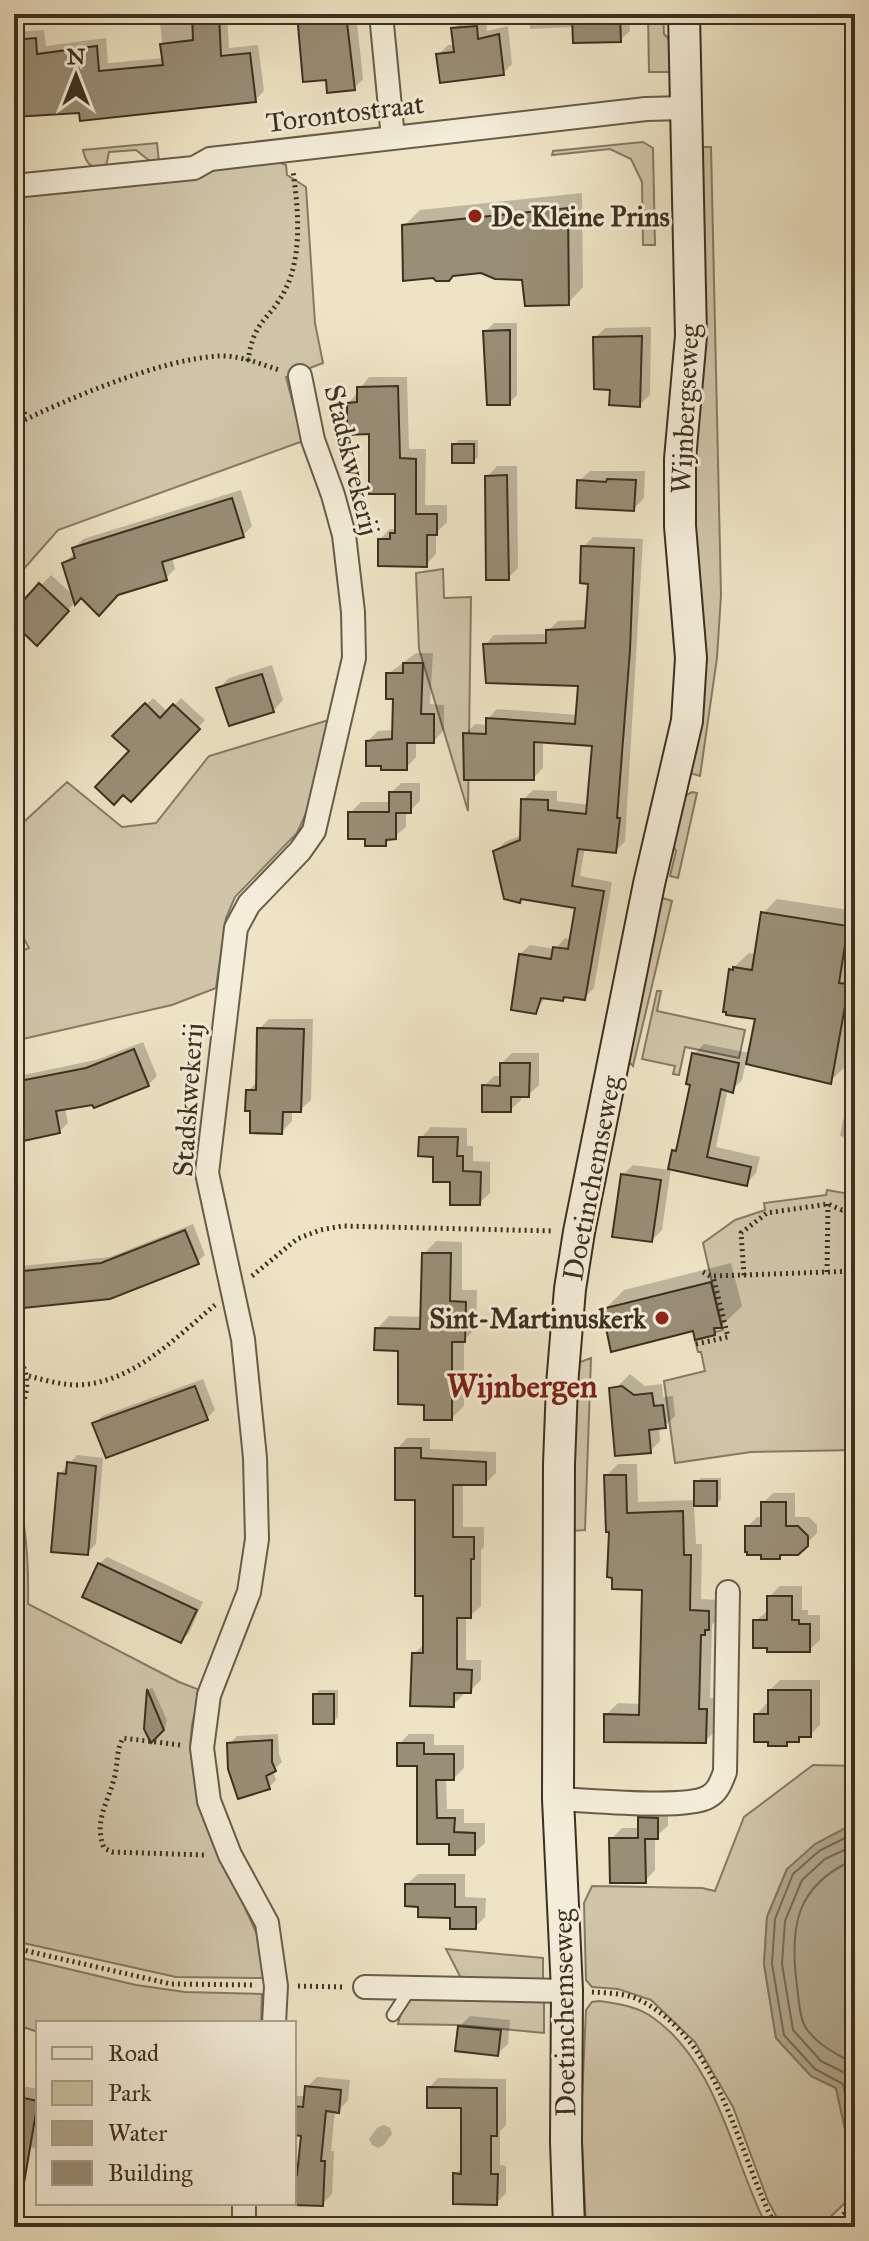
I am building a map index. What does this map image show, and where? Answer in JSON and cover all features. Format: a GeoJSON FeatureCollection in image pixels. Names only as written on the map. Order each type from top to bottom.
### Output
{"type":"FeatureCollection","features":[{"type":"Feature","properties":{"kind":"street"},"geometry":{"type":"LineString","coordinates":[[381,14],[393,138]]}},
{"type":"Feature","properties":{"kind":"street","name":"Wijnbergseweg"},"geometry":{"type":"LineString","coordinates":[[667,801],[687,721],[691,658],[680,526],[680,459],[691,336],[684,14]]}},
{"type":"Feature","properties":{"kind":"street","name":"Torontostraat"},"geometry":{"type":"LineString","coordinates":[[14,186],[194,168],[210,159],[646,109],[685,108]]}},
{"type":"Feature","properties":{"kind":"street","name":"Stadskwekerij"},"geometry":{"type":"LineString","coordinates":[[274,2021],[276,1986],[267,1923],[230,1855],[209,1801],[202,1748],[209,1695],[249,1592],[257,1539],[255,1458],[243,1339],[207,1173],[236,928],[249,904],[300,851],[314,831],[354,658],[353,612],[344,535],[313,440],[300,376]]}},
{"type":"Feature","properties":{"kind":"street","name":"Doetinchemseweg"},"geometry":{"type":"LineString","coordinates":[[569,2227],[567,1991],[558,1799],[561,1401],[570,1289],[579,1232],[667,801]]}},
{"type":"Feature","properties":{"kind":"street"},"geometry":{"type":"LineString","coordinates":[[558,1799],[684,1804],[710,1796],[718,1787],[725,1772],[728,1592]]}},
{"type":"Feature","properties":{"kind":"street"},"geometry":{"type":"LineString","coordinates":[[365,1987],[567,1991]]}},
{"type":"Feature","properties":{"kind":"street"},"geometry":{"type":"LineString","coordinates":[[244,2205],[244,2227]]}},
{"type":"Feature","properties":{"kind":"lane"},"geometry":{"type":"LineString","coordinates":[[393,2015],[411,1989]]}},
{"type":"Feature","properties":{"kind":"path"},"geometry":{"type":"LineString","coordinates":[[248,361],[251,339],[258,323],[287,288],[296,250],[298,207],[290,150]]}},
{"type":"Feature","properties":{"kind":"path"},"geometry":{"type":"LineString","coordinates":[[14,425],[135,375],[195,360],[222,356],[300,376]]}},
{"type":"Feature","properties":{"kind":"path"},"geometry":{"type":"LineString","coordinates":[[14,391],[27,418]]}},
{"type":"Feature","properties":{"kind":"path"},"geometry":{"type":"LineString","coordinates":[[827,1272],[828,1204]]}},
{"type":"Feature","properties":{"kind":"path"},"geometry":{"type":"LineString","coordinates":[[744,1275],[741,1233],[767,1213],[828,1204],[842,1210],[855,1205]]}},
{"type":"Feature","properties":{"kind":"path"},"geometry":{"type":"LineString","coordinates":[[29,1376],[79,1385],[128,1373],[159,1352],[297,1239],[331,1228],[356,1226],[579,1232]]}},
{"type":"Feature","properties":{"kind":"path"},"geometry":{"type":"LineString","coordinates":[[703,1272],[713,1276],[855,1271]]}},
{"type":"Feature","properties":{"kind":"path"},"geometry":{"type":"LineString","coordinates":[[696,1344],[728,1337],[713,1276]]}},
{"type":"Feature","properties":{"kind":"path"},"geometry":{"type":"LineString","coordinates":[[14,1352],[29,1376],[24,1401],[14,1418]]}},
{"type":"Feature","properties":{"kind":"path"},"geometry":{"type":"LineString","coordinates":[[202,1748],[123,1738],[117,1748],[112,1786],[102,1810],[100,1838],[104,1848],[112,1852],[230,1855]]}},
{"type":"Feature","properties":{"kind":"path"},"geometry":{"type":"LineString","coordinates":[[14,1948],[171,1984],[365,1987]]}},
{"type":"Feature","properties":{"kind":"path"},"geometry":{"type":"LineString","coordinates":[[567,1991],[633,1997],[664,2014],[685,2035],[715,2083],[735,2126],[763,2204],[776,2227]]}},
{"type":"Feature","properties":{"kind":"path"},"geometry":{"type":"LineString","coordinates":[[832,2224],[855,2204]]}},
{"type":"Feature","properties":{"kind":"green space"},"geometry":{"type":"Polygon","coordinates":[[[648,14],[663,14],[664,34],[675,46],[674,72],[649,72],[648,14]]]}},
{"type":"Feature","properties":{"kind":"green space"},"geometry":{"type":"Polygon","coordinates":[[[643,142],[653,148],[655,245],[643,245],[642,182],[631,159],[610,149],[552,155],[553,151],[643,142]]]}},
{"type":"Feature","properties":{"kind":"green space"},"geometry":{"type":"Polygon","coordinates":[[[157,143],[159,162],[151,162],[136,150],[109,152],[106,166],[97,168],[88,163],[83,150],[157,143]]]}},
{"type":"Feature","properties":{"kind":"green space"},"geometry":{"type":"Polygon","coordinates":[[[699,147],[711,147],[721,595],[717,658],[700,776],[690,773],[687,765],[699,147]]]}},
{"type":"Feature","properties":{"kind":"green space"},"geometry":{"type":"Polygon","coordinates":[[[276,161],[286,165],[287,175],[306,187],[315,323],[323,363],[286,377],[303,441],[58,530],[14,580],[14,195],[276,161]]]}},
{"type":"Feature","properties":{"kind":"green space"},"geometry":{"type":"Polygon","coordinates":[[[443,569],[444,598],[471,597],[468,811],[419,649],[416,573],[443,569]]]}},
{"type":"Feature","properties":{"kind":"green space"},"geometry":{"type":"Polygon","coordinates":[[[329,720],[307,811],[297,833],[235,897],[226,918],[216,988],[172,1005],[14,1041],[14,954],[29,948],[14,921],[14,831],[67,782],[122,827],[156,823],[209,756],[329,720]]]}},
{"type":"Feature","properties":{"kind":"green space"},"geometry":{"type":"Polygon","coordinates":[[[692,792],[697,793],[678,878],[670,876],[676,851],[670,840],[679,799],[692,792]]]}},
{"type":"Feature","properties":{"kind":"green space"},"geometry":{"type":"Polygon","coordinates":[[[656,896],[672,901],[633,1066],[625,1058],[656,896]]]}},
{"type":"Feature","properties":{"kind":"green space"},"geometry":{"type":"Polygon","coordinates":[[[657,991],[661,991],[657,1011],[745,1030],[739,1058],[685,1047],[679,1075],[673,1074],[675,1066],[642,1059],[657,991]]]}},
{"type":"Feature","properties":{"kind":"green space"},"geometry":{"type":"Polygon","coordinates":[[[827,1190],[855,1195],[855,1450],[751,1452],[675,1463],[664,1381],[705,1371],[695,1340],[723,1330],[703,1243],[735,1220],[765,1210],[764,1203],[826,1195],[827,1190]]]}},
{"type":"Feature","properties":{"kind":"green space"},"geometry":{"type":"Polygon","coordinates":[[[591,1358],[585,1530],[571,1531],[575,1364],[591,1358]]]}},
{"type":"Feature","properties":{"kind":"green space"},"geometry":{"type":"Polygon","coordinates":[[[14,1477],[26,1540],[28,1604],[200,1690],[192,1725],[190,1748],[193,1769],[203,1814],[259,1939],[263,1978],[176,1977],[14,1941],[14,1477]]]}},
{"type":"Feature","properties":{"kind":"green space"},"geometry":{"type":"Polygon","coordinates":[[[813,1765],[855,1766],[855,1823],[787,1869],[767,1917],[764,1964],[776,2038],[811,2076],[836,2088],[847,2138],[852,2196],[820,2227],[782,2227],[768,2201],[733,2107],[695,2042],[651,2000],[618,1989],[592,1987],[586,1980],[584,1903],[592,1886],[702,1888],[715,1891],[744,1817],[813,1765]]]}},
{"type":"Feature","properties":{"kind":"green space"},"geometry":{"type":"Polygon","coordinates":[[[446,1949],[543,1958],[543,1984],[463,1982],[446,1949]]]}},
{"type":"Feature","properties":{"kind":"green space"},"geometry":{"type":"Polygon","coordinates":[[[14,1956],[136,1985],[185,1992],[262,1994],[261,2021],[36,2021],[36,2031],[14,2024],[14,1956]]]}},
{"type":"Feature","properties":{"kind":"green space"},"geometry":{"type":"Polygon","coordinates":[[[412,1998],[544,2000],[544,2033],[459,2025],[398,2024],[403,2004],[412,1998]]]}},
{"type":"Feature","properties":{"kind":"green space"},"geometry":{"type":"Polygon","coordinates":[[[592,2002],[646,2013],[674,2036],[693,2060],[722,2114],[767,2227],[586,2227],[581,2121],[586,2010],[592,2002]]]}},
{"type":"Feature","properties":{"kind":"water"},"geometry":{"type":"Polygon","coordinates":[[[855,1823],[855,2202],[847,2138],[836,2088],[811,2076],[776,2038],[764,1964],[767,1917],[787,1869],[815,1844],[855,1823]]]}},
{"type":"Feature","properties":{"kind":"building"},"geometry":{"type":"Polygon","coordinates":[[[192,14],[219,14],[221,56],[250,53],[256,102],[80,121],[79,113],[14,117],[14,40],[36,38],[37,54],[97,46],[99,71],[163,65],[160,44],[193,40],[192,14]]]}},
{"type":"Feature","properties":{"kind":"building"},"geometry":{"type":"Polygon","coordinates":[[[297,14],[346,14],[355,90],[327,93],[326,80],[303,82],[297,14]]]}},
{"type":"Feature","properties":{"kind":"building"},"geometry":{"type":"Polygon","coordinates":[[[572,14],[613,14],[613,17],[620,17],[621,42],[573,43],[572,14]]]}},
{"type":"Feature","properties":{"kind":"building"},"geometry":{"type":"Polygon","coordinates":[[[477,26],[478,39],[499,34],[504,75],[440,83],[436,54],[454,52],[451,28],[477,26]]]}},
{"type":"Feature","properties":{"kind":"building"},"geometry":{"type":"Polygon","coordinates":[[[568,208],[569,305],[525,306],[522,280],[495,279],[481,273],[453,276],[449,281],[433,278],[403,281],[402,225],[568,208]]]}},
{"type":"Feature","properties":{"kind":"building"},"geometry":{"type":"Polygon","coordinates":[[[510,330],[510,405],[487,405],[483,331],[510,330]]]}},
{"type":"Feature","properties":{"kind":"building"},"geometry":{"type":"Polygon","coordinates":[[[642,336],[640,407],[609,405],[610,390],[594,389],[593,337],[642,336]]]}},
{"type":"Feature","properties":{"kind":"building"},"geometry":{"type":"Polygon","coordinates":[[[398,386],[400,458],[416,459],[416,514],[437,514],[437,535],[427,535],[427,567],[378,566],[378,539],[390,539],[390,533],[395,533],[395,494],[369,494],[369,434],[347,435],[347,403],[357,402],[357,387],[398,386]]]}},
{"type":"Feature","properties":{"kind":"building"},"geometry":{"type":"Polygon","coordinates":[[[452,444],[474,444],[474,463],[452,463],[452,444]]]}},
{"type":"Feature","properties":{"kind":"building"},"geometry":{"type":"Polygon","coordinates":[[[507,475],[509,580],[486,580],[485,476],[507,475]]]}},
{"type":"Feature","properties":{"kind":"building"},"geometry":{"type":"Polygon","coordinates":[[[607,479],[636,480],[634,511],[576,508],[577,480],[606,482],[607,479]]]}},
{"type":"Feature","properties":{"kind":"building"},"geometry":{"type":"Polygon","coordinates":[[[232,498],[244,537],[162,562],[167,580],[118,595],[99,616],[81,598],[75,605],[62,563],[75,558],[72,548],[232,498]]]}},
{"type":"Feature","properties":{"kind":"building"},"geometry":{"type":"Polygon","coordinates":[[[581,546],[634,548],[630,650],[617,818],[620,818],[616,853],[578,849],[572,886],[604,891],[585,1000],[541,998],[536,1014],[511,1010],[519,954],[551,959],[553,947],[568,949],[575,908],[504,899],[493,851],[520,840],[521,799],[548,800],[548,810],[586,814],[592,746],[534,742],[534,780],[464,780],[463,733],[486,734],[486,718],[575,724],[578,686],[486,683],[483,644],[546,643],[546,630],[585,628],[588,584],[580,583],[581,546]]]}},
{"type":"Feature","properties":{"kind":"building"},"geometry":{"type":"Polygon","coordinates":[[[39,583],[69,611],[37,646],[14,624],[14,611],[39,583]]]}},
{"type":"Feature","properties":{"kind":"building"},"geometry":{"type":"Polygon","coordinates":[[[403,663],[423,663],[421,714],[434,714],[434,743],[407,743],[407,770],[381,770],[381,766],[366,766],[366,741],[392,739],[393,699],[386,699],[386,673],[403,673],[403,663]]]}},
{"type":"Feature","properties":{"kind":"building"},"geometry":{"type":"Polygon","coordinates":[[[262,674],[274,712],[229,726],[216,688],[262,674]]]}},
{"type":"Feature","properties":{"kind":"building"},"geometry":{"type":"Polygon","coordinates":[[[145,703],[160,718],[173,704],[200,729],[131,802],[123,795],[114,805],[95,787],[129,751],[112,736],[145,703]]]}},
{"type":"Feature","properties":{"kind":"building"},"geometry":{"type":"Polygon","coordinates":[[[389,792],[411,792],[411,813],[396,813],[396,839],[386,840],[386,846],[365,846],[365,839],[348,839],[348,812],[389,812],[389,792]]]}},
{"type":"Feature","properties":{"kind":"building"},"geometry":{"type":"Polygon","coordinates":[[[761,912],[848,926],[839,983],[849,984],[831,1084],[746,1064],[755,1019],[723,1012],[729,969],[752,970],[761,912]]]}},
{"type":"Feature","properties":{"kind":"building"},"geometry":{"type":"Polygon","coordinates":[[[257,1028],[304,1029],[301,1112],[283,1112],[282,1134],[250,1133],[250,1111],[245,1111],[246,1090],[256,1090],[257,1028]]]}},
{"type":"Feature","properties":{"kind":"building"},"geometry":{"type":"Polygon","coordinates":[[[134,1049],[149,1086],[94,1108],[92,1105],[56,1111],[60,1133],[14,1143],[14,1082],[86,1068],[134,1049]]]}},
{"type":"Feature","properties":{"kind":"building"},"geometry":{"type":"Polygon","coordinates":[[[692,1053],[739,1063],[733,1093],[721,1089],[707,1157],[751,1167],[747,1186],[668,1169],[672,1150],[676,1151],[690,1085],[686,1084],[692,1053]]]}},
{"type":"Feature","properties":{"kind":"building"},"geometry":{"type":"Polygon","coordinates":[[[500,1063],[530,1063],[529,1097],[511,1097],[511,1112],[482,1112],[482,1085],[500,1086],[500,1063]]]}},
{"type":"Feature","properties":{"kind":"building"},"geometry":{"type":"Polygon","coordinates":[[[419,1137],[458,1137],[457,1156],[463,1156],[463,1171],[481,1172],[480,1205],[450,1205],[450,1182],[433,1182],[433,1157],[418,1156],[419,1137]]]}},
{"type":"Feature","properties":{"kind":"building"},"geometry":{"type":"Polygon","coordinates":[[[621,1174],[661,1180],[652,1242],[612,1237],[621,1174]]]}},
{"type":"Feature","properties":{"kind":"building"},"geometry":{"type":"Polygon","coordinates":[[[185,1230],[199,1264],[110,1299],[14,1309],[14,1272],[101,1263],[185,1230]]]}},
{"type":"Feature","properties":{"kind":"building"},"geometry":{"type":"Polygon","coordinates":[[[422,1253],[451,1253],[450,1301],[466,1302],[465,1342],[452,1342],[452,1420],[424,1420],[424,1405],[398,1404],[398,1351],[374,1350],[375,1328],[420,1329],[422,1253]]]}},
{"type":"Feature","properties":{"kind":"building","name":"Sint-Martinuskerk"},"geometry":{"type":"Polygon","coordinates":[[[711,1282],[722,1328],[714,1328],[715,1335],[695,1340],[693,1331],[611,1352],[602,1309],[711,1282]]]}},
{"type":"Feature","properties":{"kind":"building"},"geometry":{"type":"Polygon","coordinates":[[[195,1386],[208,1420],[106,1458],[92,1423],[195,1386]]]}},
{"type":"Feature","properties":{"kind":"building"},"geometry":{"type":"Polygon","coordinates":[[[622,1386],[634,1395],[652,1393],[654,1406],[663,1405],[666,1428],[649,1430],[651,1453],[615,1456],[609,1388],[622,1386]]]}},
{"type":"Feature","properties":{"kind":"building"},"geometry":{"type":"Polygon","coordinates":[[[395,1448],[421,1448],[421,1458],[486,1462],[486,1485],[453,1485],[453,1537],[474,1537],[471,1618],[457,1618],[457,1669],[472,1670],[471,1693],[454,1693],[454,1707],[410,1706],[412,1653],[423,1653],[423,1596],[415,1596],[415,1500],[395,1500],[395,1448]]]}},
{"type":"Feature","properties":{"kind":"building"},"geometry":{"type":"Polygon","coordinates":[[[67,1462],[96,1466],[88,1555],[51,1552],[58,1473],[66,1474],[67,1462]]]}},
{"type":"Feature","properties":{"kind":"building"},"geometry":{"type":"Polygon","coordinates":[[[604,1475],[626,1475],[627,1513],[683,1511],[684,1555],[691,1555],[690,1610],[709,1611],[709,1630],[701,1635],[699,1709],[707,1709],[706,1743],[604,1742],[604,1714],[639,1715],[642,1590],[612,1589],[612,1578],[607,1577],[609,1532],[606,1532],[604,1475]]]}},
{"type":"Feature","properties":{"kind":"building"},"geometry":{"type":"Polygon","coordinates":[[[694,1481],[717,1481],[717,1506],[694,1506],[694,1481]]]}},
{"type":"Feature","properties":{"kind":"building"},"geometry":{"type":"Polygon","coordinates":[[[761,1502],[786,1502],[786,1526],[798,1526],[808,1536],[808,1546],[798,1555],[761,1559],[761,1555],[747,1555],[745,1526],[761,1526],[761,1502]]]}},
{"type":"Feature","properties":{"kind":"building"},"geometry":{"type":"Polygon","coordinates":[[[98,1563],[197,1610],[181,1643],[82,1597],[98,1563]]]}},
{"type":"Feature","properties":{"kind":"building"},"geometry":{"type":"Polygon","coordinates":[[[767,1596],[792,1596],[792,1620],[810,1624],[810,1652],[767,1652],[767,1648],[753,1648],[753,1620],[767,1620],[767,1596]]]}},
{"type":"Feature","properties":{"kind":"building"},"geometry":{"type":"Polygon","coordinates":[[[147,1689],[164,1730],[151,1743],[144,1729],[147,1689]]]}},
{"type":"Feature","properties":{"kind":"building"},"geometry":{"type":"Polygon","coordinates":[[[768,1690],[811,1690],[811,1737],[799,1737],[799,1742],[787,1742],[787,1746],[754,1742],[754,1714],[768,1714],[768,1690]]]}},
{"type":"Feature","properties":{"kind":"building"},"geometry":{"type":"Polygon","coordinates":[[[313,1694],[334,1694],[334,1724],[313,1724],[313,1694]]]}},
{"type":"Feature","properties":{"kind":"building"},"geometry":{"type":"Polygon","coordinates":[[[272,1740],[272,1762],[276,1771],[266,1776],[270,1789],[238,1799],[228,1769],[227,1743],[272,1740]]]}},
{"type":"Feature","properties":{"kind":"building"},"geometry":{"type":"Polygon","coordinates":[[[397,1743],[424,1743],[424,1754],[454,1754],[454,1780],[436,1780],[437,1818],[455,1818],[454,1832],[475,1833],[475,1855],[449,1855],[449,1844],[417,1844],[417,1766],[397,1766],[397,1743]]]}},
{"type":"Feature","properties":{"kind":"building"},"geometry":{"type":"Polygon","coordinates":[[[638,1817],[658,1818],[658,1839],[645,1839],[646,1883],[610,1883],[609,1838],[638,1838],[638,1817]]]}},
{"type":"Feature","properties":{"kind":"building"},"geometry":{"type":"Polygon","coordinates":[[[405,1884],[455,1884],[455,1907],[476,1907],[476,1929],[450,1929],[450,1918],[418,1917],[418,1907],[405,1906],[405,1884]]]}},
{"type":"Feature","properties":{"kind":"building"},"geometry":{"type":"Polygon","coordinates":[[[458,2026],[501,2030],[498,2056],[455,2051],[458,2026]]]}},
{"type":"Feature","properties":{"kind":"building"},"geometry":{"type":"Polygon","coordinates":[[[305,2086],[341,2090],[339,2113],[326,2111],[321,2161],[325,2161],[323,2206],[294,2205],[301,2136],[296,2135],[296,2106],[303,2107],[305,2086]]]}},
{"type":"Feature","properties":{"kind":"building"},"geometry":{"type":"Polygon","coordinates":[[[427,2087],[497,2088],[497,2136],[491,2136],[491,2174],[498,2174],[497,2205],[453,2204],[453,2173],[461,2174],[461,2108],[427,2108],[427,2087]]]}},
{"type":"Feature","properties":{"kind":"building"},"geometry":{"type":"Polygon","coordinates":[[[14,2096],[36,2101],[36,2113],[24,2183],[14,2182],[14,2096]]]}},
{"type":"Feature","properties":{"kind":"place","name":"De Kleine Prins"},"geometry":{"type":"Point","coordinates":[475,216]}},
{"type":"Feature","properties":{"kind":"place","name":"Sint-Martinuskerk"},"geometry":{"type":"Point","coordinates":[662,1318]}},
{"type":"Feature","properties":{"kind":"district","name":"Wijnbergen"},"geometry":{"type":"Point","coordinates":[522,1386]}}]}
